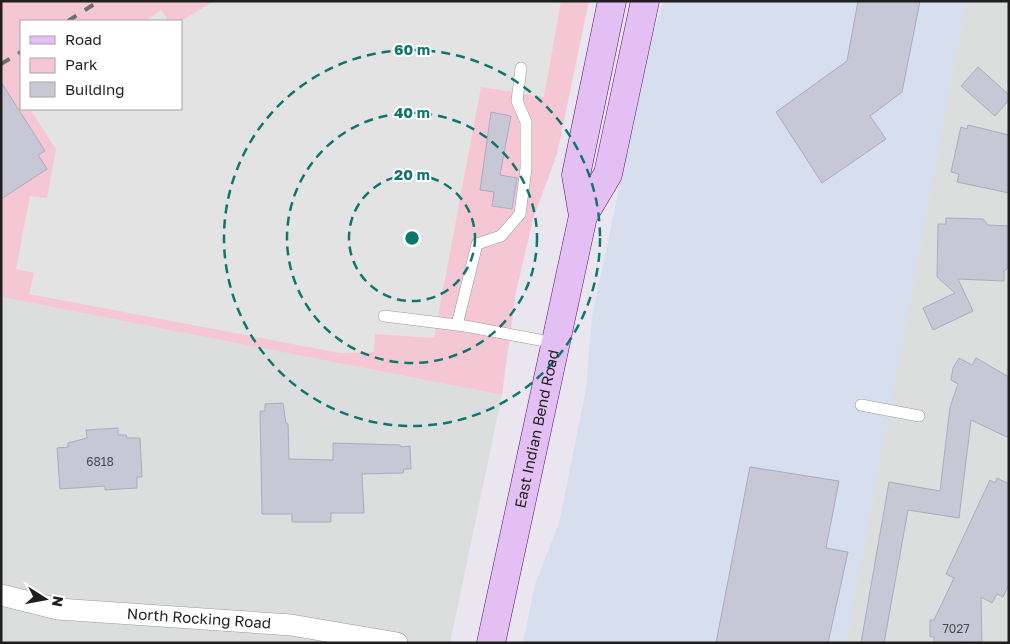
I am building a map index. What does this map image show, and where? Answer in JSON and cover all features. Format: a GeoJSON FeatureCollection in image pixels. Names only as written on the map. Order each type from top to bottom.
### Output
{"type":"FeatureCollection","features":[{"type":"Feature","properties":{"kind":"main road","name":"East Indian Bend Road"},"geometry":{"type":"LineString","coordinates":[[583,216],[576,175],[612,1]]}},
{"type":"Feature","properties":{"kind":"main road","name":"East Indian Bend Road"},"geometry":{"type":"LineString","coordinates":[[491,643],[583,216],[608,174],[645,1]]}},
{"type":"Feature","properties":{"kind":"street","name":"North Rocking Road"},"geometry":{"type":"LineString","coordinates":[[1,595],[58,609],[291,626],[397,643]]}},
{"type":"Feature","properties":{"kind":"lane"},"geometry":{"type":"LineString","coordinates":[[458,325],[477,244],[500,236],[520,214],[526,168],[526,122],[517,101],[521,68]]}},
{"type":"Feature","properties":{"kind":"lane"},"geometry":{"type":"LineString","coordinates":[[384,316],[458,325],[556,343]]}},
{"type":"Feature","properties":{"kind":"lane"},"geometry":{"type":"LineString","coordinates":[[862,405],[918,416]]}},
{"type":"Feature","properties":{"kind":"shaded area"},"geometry":{"type":"Polygon","coordinates":[[[214,1],[561,1],[544,97],[481,87],[434,338],[375,334],[374,352],[340,353],[29,294],[34,273],[16,269],[30,196],[47,198],[56,149],[31,110],[182,110],[182,20],[214,1]]]}},
{"type":"Feature","properties":{"kind":"shaded area"},"geometry":{"type":"Polygon","coordinates":[[[664,1],[966,1],[846,643],[523,643],[535,584],[559,523],[586,389],[592,317],[649,46],[664,1]]]}},
{"type":"Feature","properties":{"kind":"shaded area"},"geometry":{"type":"Polygon","coordinates":[[[966,1],[1009,1],[1009,643],[846,643],[966,1]]]}},
{"type":"Feature","properties":{"kind":"shaded area"},"geometry":{"type":"Polygon","coordinates":[[[161,10],[168,20],[146,20],[161,10]]]}},
{"type":"Feature","properties":{"kind":"shaded area"},"geometry":{"type":"Polygon","coordinates":[[[1,297],[502,395],[450,643],[1,643],[1,297]]]}},
{"type":"Feature","properties":{"kind":"green space"},"geometry":{"type":"Polygon","coordinates":[[[1,1],[589,1],[557,154],[533,219],[516,292],[502,395],[1,297],[1,1]]]}},
{"type":"Feature","properties":{"kind":"building"},"geometry":{"type":"Polygon","coordinates":[[[858,1],[920,1],[902,92],[870,116],[886,139],[822,183],[776,112],[847,61],[858,1]]]}},
{"type":"Feature","properties":{"kind":"building"},"geometry":{"type":"Polygon","coordinates":[[[978,67],[1009,95],[1009,100],[995,116],[961,86],[978,67]]]}},
{"type":"Feature","properties":{"kind":"building"},"geometry":{"type":"Polygon","coordinates":[[[1,82],[45,151],[38,155],[47,169],[1,199],[1,82]]]}},
{"type":"Feature","properties":{"kind":"building"},"geometry":{"type":"Polygon","coordinates":[[[491,112],[511,116],[500,175],[517,178],[512,209],[492,206],[494,192],[480,190],[491,112]]]}},
{"type":"Feature","properties":{"kind":"building"},"geometry":{"type":"Polygon","coordinates":[[[968,125],[1009,135],[1009,193],[957,182],[959,174],[951,172],[961,127],[967,129],[968,125]]]}},
{"type":"Feature","properties":{"kind":"building"},"geometry":{"type":"Polygon","coordinates":[[[946,218],[983,219],[988,225],[1009,226],[1009,267],[1004,271],[1004,281],[958,279],[973,311],[933,330],[923,308],[955,293],[937,277],[938,224],[946,224],[946,218]]]}},
{"type":"Feature","properties":{"kind":"building"},"geometry":{"type":"Polygon","coordinates":[[[959,358],[972,365],[976,358],[1009,377],[1009,438],[971,420],[959,518],[908,510],[884,643],[861,643],[889,482],[940,491],[950,407],[958,384],[951,380],[953,368],[959,358]]]}},
{"type":"Feature","properties":{"kind":"building"},"geometry":{"type":"Polygon","coordinates":[[[283,403],[286,423],[288,424],[289,459],[333,460],[333,443],[400,445],[401,447],[410,446],[411,469],[404,469],[403,473],[362,474],[364,513],[331,513],[331,522],[292,522],[292,514],[262,514],[260,411],[265,411],[265,404],[283,403]]]}},
{"type":"Feature","properties":{"kind":"building"},"geometry":{"type":"Polygon","coordinates":[[[118,428],[118,435],[126,435],[127,438],[140,438],[142,477],[137,477],[137,488],[105,490],[105,486],[60,489],[57,448],[68,447],[68,443],[87,438],[86,430],[118,428]]]}},
{"type":"Feature","properties":{"kind":"building"},"geometry":{"type":"Polygon","coordinates":[[[750,467],[839,481],[826,548],[848,552],[828,643],[716,643],[750,467]]]}},
{"type":"Feature","properties":{"kind":"building"},"geometry":{"type":"Polygon","coordinates":[[[997,478],[1009,484],[1009,584],[1003,597],[997,594],[992,603],[981,597],[982,642],[934,643],[934,637],[930,637],[930,620],[934,620],[954,578],[946,574],[990,480],[995,483],[997,478]]]}},
{"type":"Feature","properties":{"kind":"railway"},"geometry":{"type":"LineString","coordinates":[[70,20],[99,1]]}},
{"type":"Feature","properties":{"kind":"railway"},"geometry":{"type":"LineString","coordinates":[[1,64],[20,53]]}}]}
